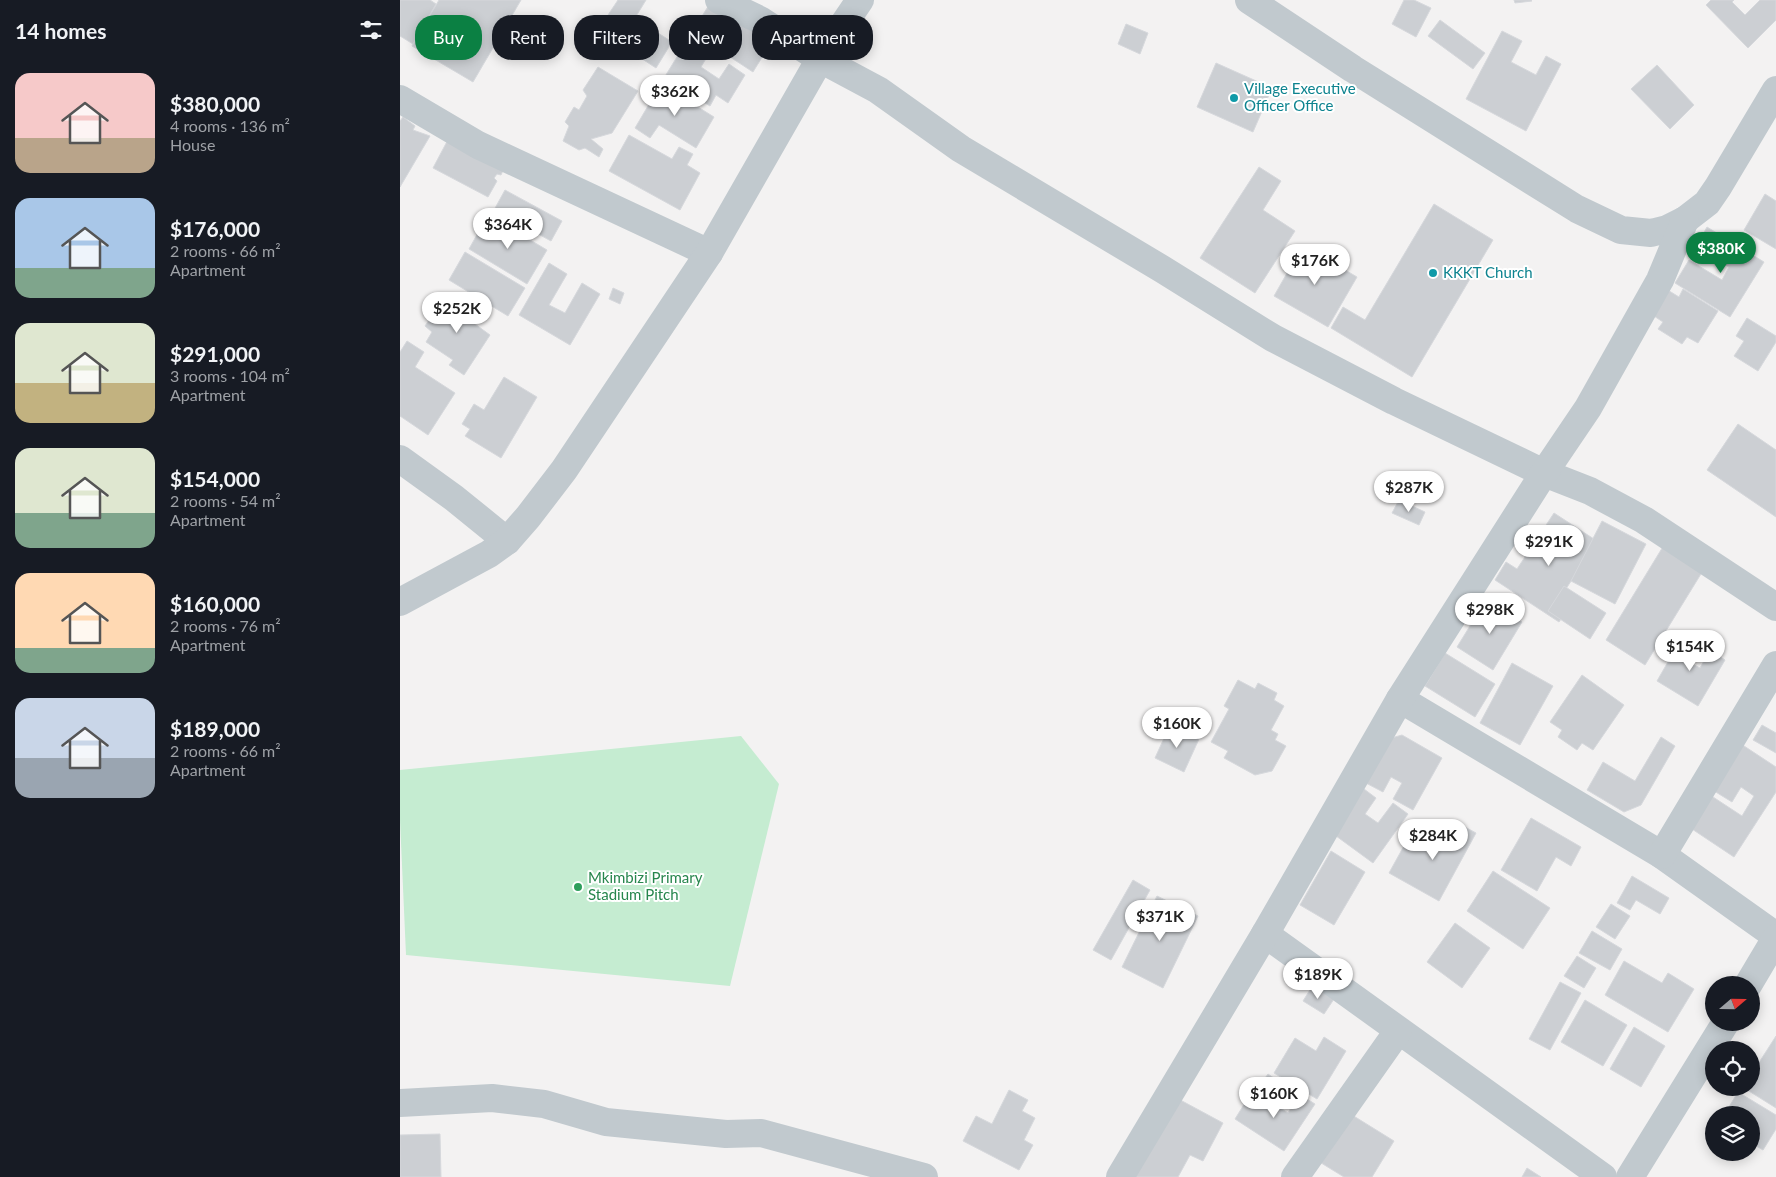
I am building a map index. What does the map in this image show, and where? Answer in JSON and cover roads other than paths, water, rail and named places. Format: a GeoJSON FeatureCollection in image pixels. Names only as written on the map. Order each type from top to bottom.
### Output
{"type":"FeatureCollection","features":[{"type":"Feature","properties":{"kind":"street"},"geometry":{"type":"LineString","coordinates":[[719,0],[752,16]]}},
{"type":"Feature","properties":{"kind":"street"},"geometry":{"type":"LineString","coordinates":[[850,15],[860,0]]}},
{"type":"Feature","properties":{"kind":"street"},"geometry":{"type":"LineString","coordinates":[[1249,0],[1353,69],[1576,208],[1621,230],[1651,233],[1667,229],[1685,220],[1706,203],[1718,187],[1776,90]]}},
{"type":"Feature","properties":{"kind":"street"},"geometry":{"type":"LineString","coordinates":[[400,602],[489,554],[507,540],[528,517],[564,470],[709,253],[819,60]]}},
{"type":"Feature","properties":{"kind":"street"},"geometry":{"type":"LineString","coordinates":[[822,60],[878,90],[961,149],[1162,269],[1273,338],[1394,401],[1544,473],[1590,491],[1644,520],[1776,607]]}},
{"type":"Feature","properties":{"kind":"street"},"geometry":{"type":"LineString","coordinates":[[400,99],[478,145],[709,253]]}},
{"type":"Feature","properties":{"kind":"street"},"geometry":{"type":"LineString","coordinates":[[1120,1177],[1400,699],[1544,473],[1588,408],[1656,288],[1685,220]]}},
{"type":"Feature","properties":{"kind":"street"},"geometry":{"type":"LineString","coordinates":[[400,460],[454,498],[507,540]]}},
{"type":"Feature","properties":{"kind":"street"},"geometry":{"type":"LineString","coordinates":[[1662,855],[1776,665]]}},
{"type":"Feature","properties":{"kind":"street"},"geometry":{"type":"LineString","coordinates":[[1400,699],[1662,855],[1776,937],[1753,976]]}},
{"type":"Feature","properties":{"kind":"street"},"geometry":{"type":"LineString","coordinates":[[1264,934],[1603,1177]]}},
{"type":"Feature","properties":{"kind":"street"},"geometry":{"type":"LineString","coordinates":[[1295,1177],[1398,1031]]}},
{"type":"Feature","properties":{"kind":"street"},"geometry":{"type":"LineString","coordinates":[[1630,1177],[1720,1031]]}},
{"type":"Feature","properties":{"kind":"street"},"geometry":{"type":"LineString","coordinates":[[400,1102],[492,1098],[544,1104],[606,1122],[726,1134],[761,1133],[924,1177]]}},
{"type":"Feature","properties":{"kind":"place","name":"Village Executive Officer Office"},"geometry":{"type":"Point","coordinates":[1234,98]}},
{"type":"Feature","properties":{"kind":"place","name":"KKKT Church"},"geometry":{"type":"Point","coordinates":[1433,273]}},
{"type":"Feature","properties":{"kind":"place","name":"Mkimbizi Primary Stadium Pitch"},"geometry":{"type":"Point","coordinates":[578,887]}}]}
